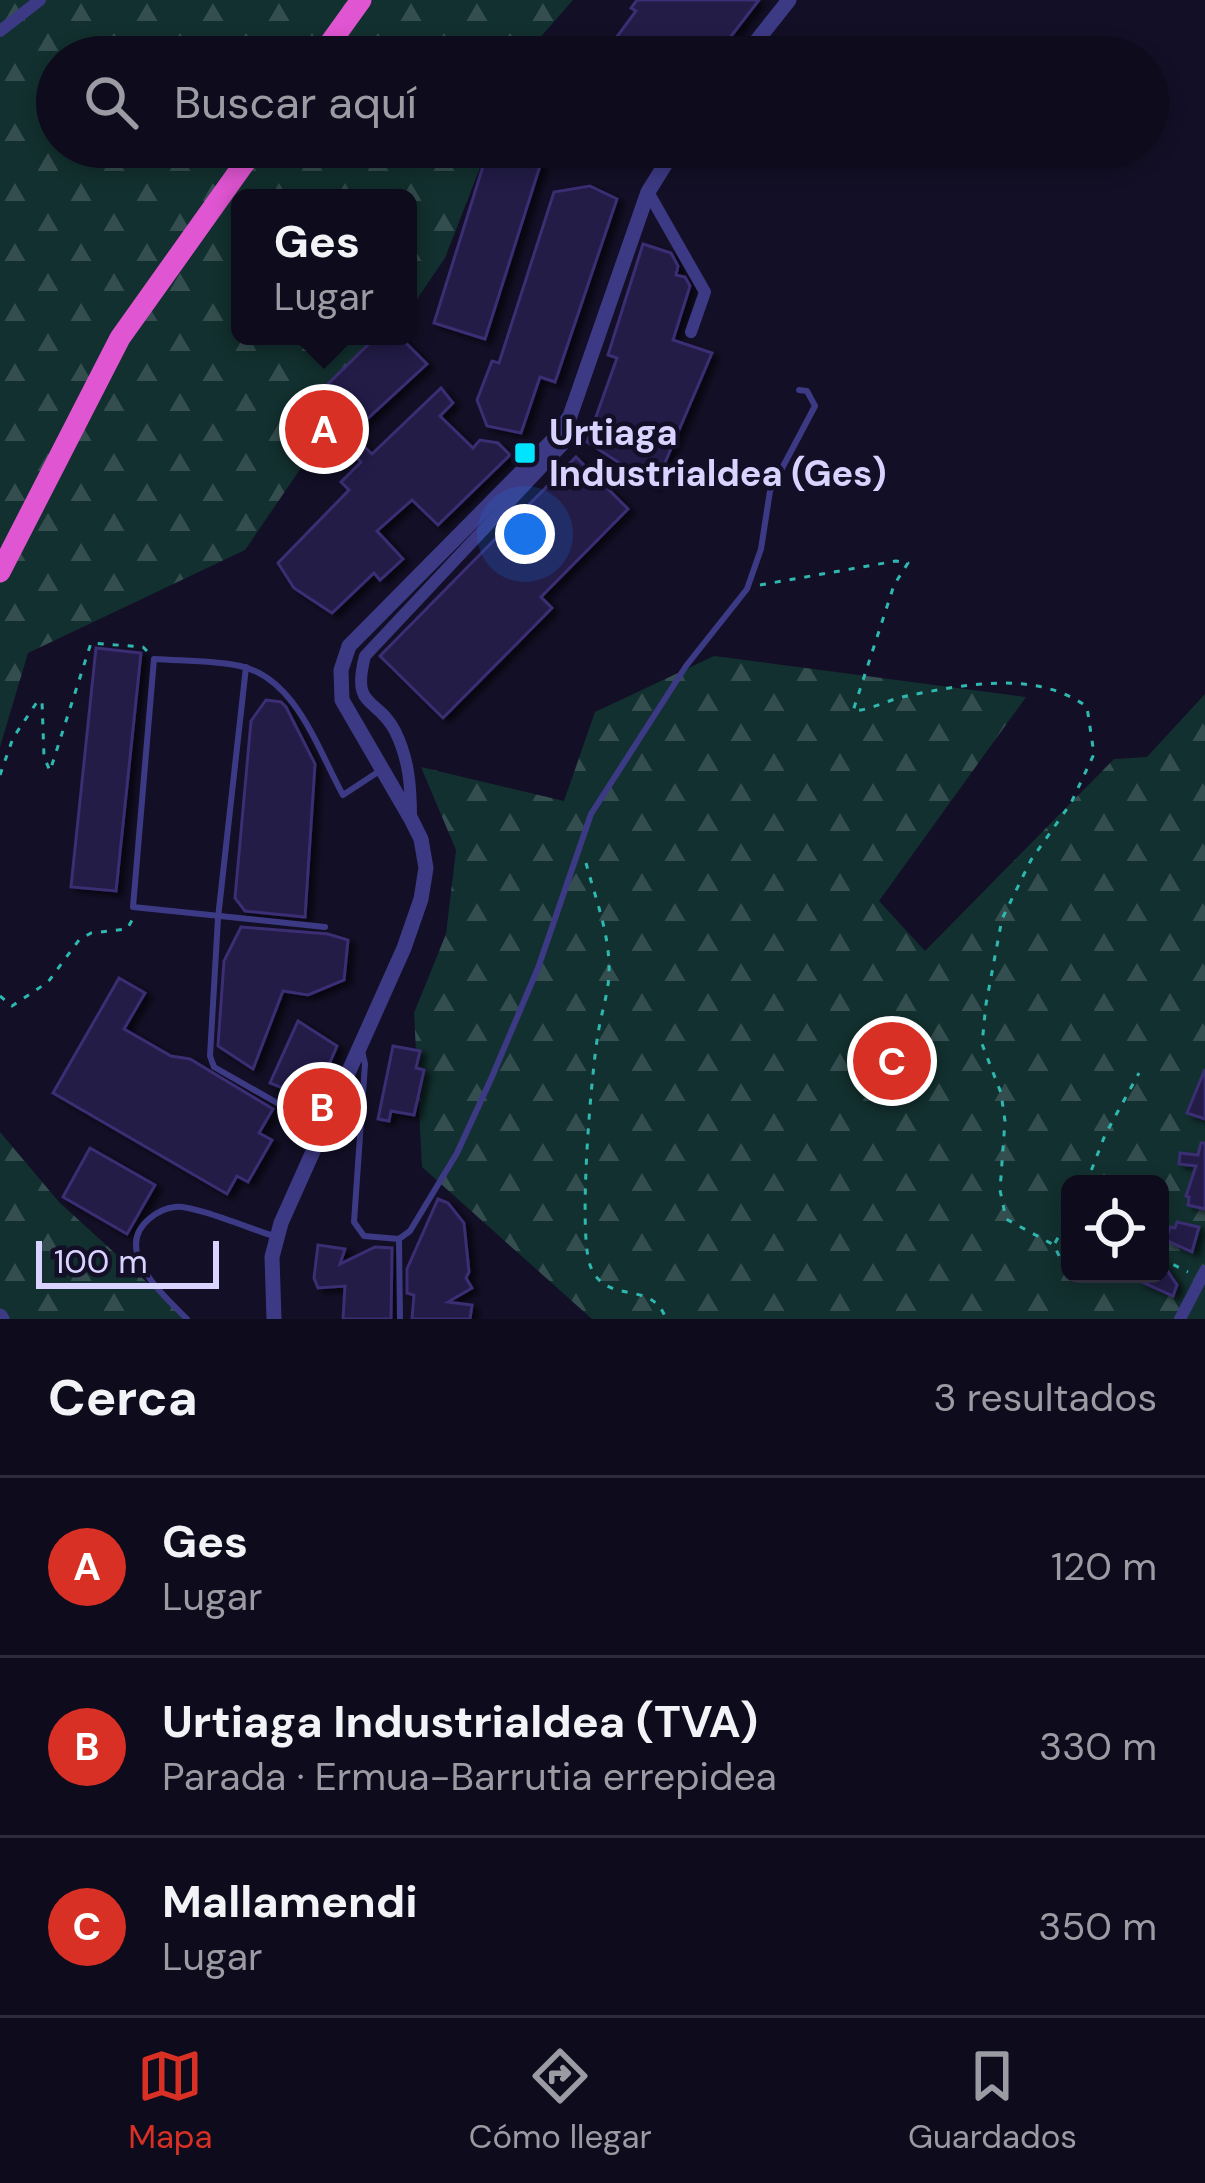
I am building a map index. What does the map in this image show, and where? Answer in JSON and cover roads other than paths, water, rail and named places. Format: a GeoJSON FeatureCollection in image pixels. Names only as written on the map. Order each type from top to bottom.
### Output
{"type":"FeatureCollection","features":[{"type":"Feature","properties":{"kind":"highway"},"geometry":{"type":"LineString","coordinates":[[335,36],[361,0]]}},
{"type":"Feature","properties":{"kind":"highway"},"geometry":{"type":"LineString","coordinates":[[0,572],[120,338],[241,168]]}},
{"type":"Feature","properties":{"kind":"street"},"geometry":{"type":"LineString","coordinates":[[0,31],[40,0]]}},
{"type":"Feature","properties":{"kind":"street"},"geometry":{"type":"LineString","coordinates":[[761,36],[789,0]]}},
{"type":"Feature","properties":{"kind":"street"},"geometry":{"type":"LineString","coordinates":[[274,1319],[272,1257],[278,1237],[404,948],[426,868],[421,839],[411,819],[342,700],[341,670],[349,646],[554,439],[570,416],[648,192],[663,168]]}},
{"type":"Feature","properties":{"kind":"street"},"geometry":{"type":"LineString","coordinates":[[648,192],[705,292],[691,332]]}},
{"type":"Feature","properties":{"kind":"street"},"geometry":{"type":"LineString","coordinates":[[411,819],[410,775],[393,727],[365,701],[359,680],[365,656],[563,445],[554,439]]}},
{"type":"Feature","properties":{"kind":"street"},"geometry":{"type":"LineString","coordinates":[[1180,1319],[1203,1275]]}},
{"type":"Feature","properties":{"kind":"lane"},"geometry":{"type":"LineString","coordinates":[[360,1041],[365,1064],[354,1222],[364,1236],[399,1239],[410,1231],[457,1153],[491,1079],[602,794],[650,718],[747,589],[770,491],[815,406],[807,391],[799,390]]}},
{"type":"Feature","properties":{"kind":"lane"},"geometry":{"type":"LineString","coordinates":[[325,927],[133,907],[154,658],[246,668],[268,677],[286,691],[343,795],[382,769]]}},
{"type":"Feature","properties":{"kind":"lane"},"geometry":{"type":"LineString","coordinates":[[246,668],[218,918],[210,1041],[214,1066],[300,1115],[325,1121]]}},
{"type":"Feature","properties":{"kind":"lane"},"geometry":{"type":"LineString","coordinates":[[187,1319],[140,1262],[134,1244],[140,1226],[156,1213],[178,1205],[278,1237]]}},
{"type":"Feature","properties":{"kind":"lane"},"geometry":{"type":"LineString","coordinates":[[399,1239],[400,1319]]}},
{"type":"Feature","properties":{"kind":"place","name":"Ges"},"geometry":{"type":"Point","coordinates":[324,429]}},
{"type":"Feature","properties":{"kind":"place","name":"Urtiaga Industrialdea (Ges)"},"geometry":{"type":"Point","coordinates":[525,453]}},
{"type":"Feature","properties":{"kind":"place","name":"Mallamendi"},"geometry":{"type":"Point","coordinates":[892,1061]}},
{"type":"Feature","properties":{"kind":"place","name":"Urtiaga Industrialdea (TVA)"},"geometry":{"type":"Point","coordinates":[322,1107]}}]}
